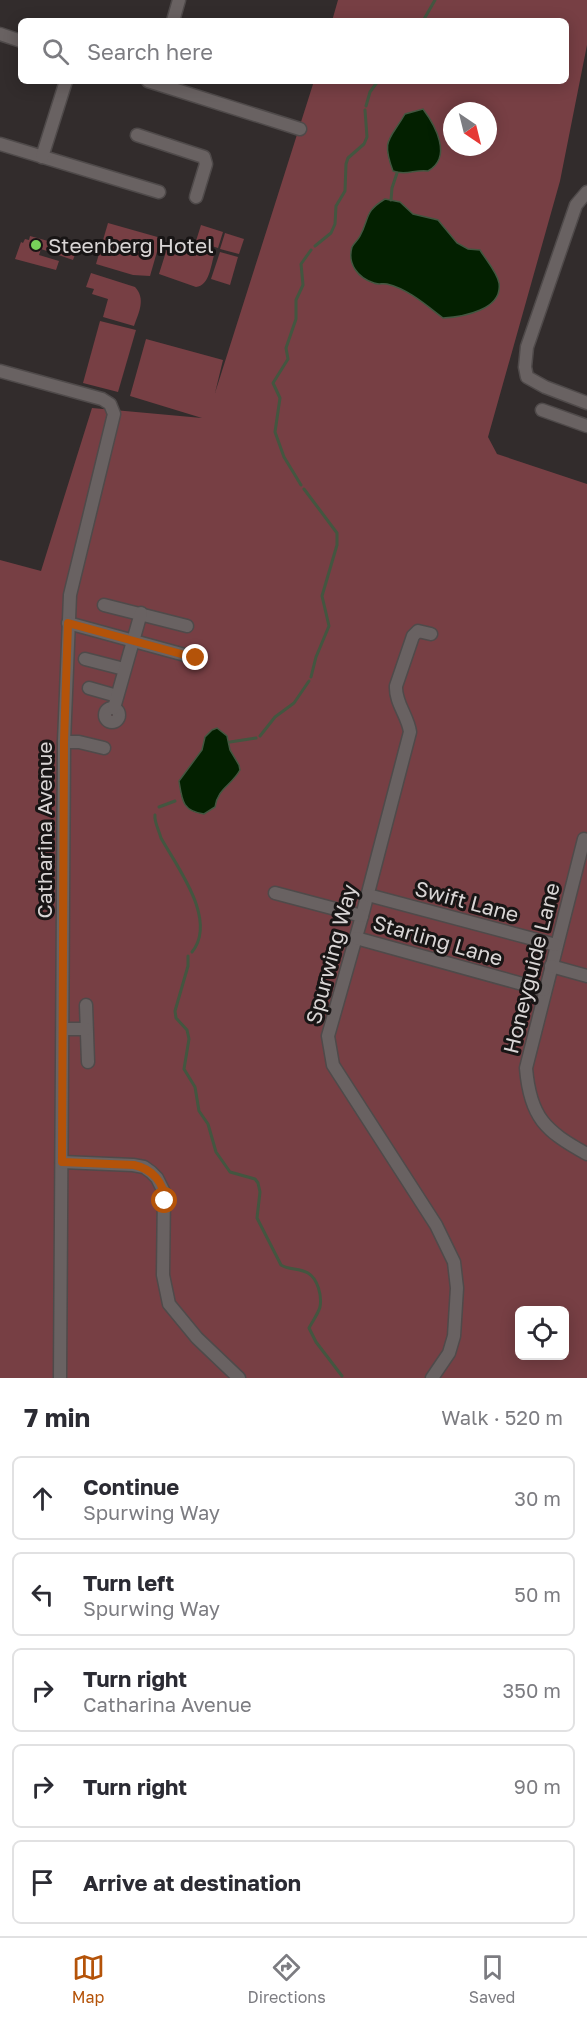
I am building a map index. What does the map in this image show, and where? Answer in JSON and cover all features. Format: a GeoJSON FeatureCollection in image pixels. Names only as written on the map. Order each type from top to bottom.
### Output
{"type":"FeatureCollection","features":[{"type":"Feature","properties":{"kind":"street"},"geometry":{"type":"LineString","coordinates":[[174,18],[179,0]]}},
{"type":"Feature","properties":{"kind":"street"},"geometry":{"type":"LineString","coordinates":[[0,34],[18,40]]}},
{"type":"Feature","properties":{"kind":"street"},"geometry":{"type":"LineString","coordinates":[[42,157],[65,84]]}},
{"type":"Feature","properties":{"kind":"street"},"geometry":{"type":"LineString","coordinates":[[158,84],[300,129]]}},
{"type":"Feature","properties":{"kind":"street"},"geometry":{"type":"LineString","coordinates":[[137,135],[204,157],[206,164],[196,197]]}},
{"type":"Feature","properties":{"kind":"street"},"geometry":{"type":"LineString","coordinates":[[0,144],[159,192]]}},
{"type":"Feature","properties":{"kind":"street"},"geometry":{"type":"LineString","coordinates":[[587,192],[576,206],[527,347],[525,367],[527,377],[538,384],[587,403]]}},
{"type":"Feature","properties":{"kind":"street","name":"Catharina Avenue"},"geometry":{"type":"LineString","coordinates":[[0,371],[102,399],[110,404],[113,410],[112,427],[70,596],[68,623],[64,742],[60,1378]]}},
{"type":"Feature","properties":{"kind":"street"},"geometry":{"type":"LineString","coordinates":[[542,410],[587,426]]}},
{"type":"Feature","properties":{"kind":"street"},"geometry":{"type":"LineString","coordinates":[[104,604],[187,626]]}},
{"type":"Feature","properties":{"kind":"street"},"geometry":{"type":"LineString","coordinates":[[89,688],[115,702],[141,613]]}},
{"type":"Feature","properties":{"kind":"street"},"geometry":{"type":"LineString","coordinates":[[68,623],[196,658]]}},
{"type":"Feature","properties":{"kind":"street","name":"Spurwing Way"},"geometry":{"type":"LineString","coordinates":[[430,634],[418,631],[413,636],[396,686],[395,694],[408,721],[410,732],[368,895],[328,1036],[328,1047],[333,1065],[436,1225],[454,1262],[457,1288],[454,1336],[449,1353],[432,1378]]}},
{"type":"Feature","properties":{"kind":"street"},"geometry":{"type":"LineString","coordinates":[[85,659],[124,669]]}},
{"type":"Feature","properties":{"kind":"street"},"geometry":{"type":"LineString","coordinates":[[64,742],[75,741],[104,748]]}},
{"type":"Feature","properties":{"kind":"street","name":"Honeyguide Lane"},"geometry":{"type":"LineString","coordinates":[[584,839],[526,1062],[529,1092],[537,1114],[552,1132],[587,1154]]}},
{"type":"Feature","properties":{"kind":"street"},"geometry":{"type":"LineString","coordinates":[[275,893],[362,916]]}},
{"type":"Feature","properties":{"kind":"street","name":"Swift Lane"},"geometry":{"type":"LineString","coordinates":[[368,895],[556,945]]}},
{"type":"Feature","properties":{"kind":"street","name":"Starling Lane"},"geometry":{"type":"LineString","coordinates":[[356,938],[544,990]]}},
{"type":"Feature","properties":{"kind":"street"},"geometry":{"type":"LineString","coordinates":[[551,966],[587,976]]}},
{"type":"Feature","properties":{"kind":"street"},"geometry":{"type":"LineString","coordinates":[[86,1005],[88,1062]]}},
{"type":"Feature","properties":{"kind":"street"},"geometry":{"type":"LineString","coordinates":[[63,1029],[86,1029]]}},
{"type":"Feature","properties":{"kind":"street"},"geometry":{"type":"LineString","coordinates":[[62,1162],[134,1165],[144,1167],[157,1178],[164,1192],[163,1275],[169,1304],[172,1311],[197,1338],[239,1378]]}},
{"type":"Feature","properties":{"kind":"shaded area"},"geometry":{"type":"Polygon","coordinates":[[[338,0],[587,0],[587,45],[560,181],[488,437],[497,454],[587,484],[587,1378],[0,1378],[0,560],[41,571],[92,408],[202,418],[130,396],[146,339],[223,360],[215,393],[313,84],[569,84],[569,18],[333,18],[338,0]]]}},
{"type":"Feature","properties":{"kind":"shaded area"},"geometry":{"type":"Polygon","coordinates":[[[423,109],[439,141],[441,149],[439,158],[428,171],[402,173],[393,171],[388,152],[391,135],[405,114],[423,109]]]}},
{"type":"Feature","properties":{"kind":"shaded area"},"geometry":{"type":"Polygon","coordinates":[[[385,199],[400,202],[413,214],[438,220],[457,243],[468,249],[480,250],[498,279],[499,292],[495,300],[488,306],[470,314],[443,318],[395,286],[376,284],[363,278],[353,265],[352,247],[360,236],[370,211],[385,199]]]}},
{"type":"Feature","properties":{"kind":"shaded area"},"geometry":{"type":"Polygon","coordinates":[[[108,223],[161,238],[150,276],[133,275],[96,264],[108,223]]]}},
{"type":"Feature","properties":{"kind":"shaded area"},"geometry":{"type":"Polygon","coordinates":[[[201,225],[223,232],[218,248],[196,241],[201,225]]]}},
{"type":"Feature","properties":{"kind":"shaded area"},"geometry":{"type":"Polygon","coordinates":[[[225,233],[244,239],[239,254],[220,249],[225,233]]]}},
{"type":"Feature","properties":{"kind":"shaded area"},"geometry":{"type":"Polygon","coordinates":[[[30,236],[77,249],[73,260],[41,249],[39,255],[59,261],[56,270],[15,259],[21,242],[23,243],[25,239],[29,240],[30,236]]]}},
{"type":"Feature","properties":{"kind":"shaded area"},"geometry":{"type":"Polygon","coordinates":[[[170,239],[215,252],[207,278],[201,286],[196,287],[159,274],[170,239]]]}},
{"type":"Feature","properties":{"kind":"shaded area"},"geometry":{"type":"Polygon","coordinates":[[[220,252],[238,257],[230,285],[211,279],[220,252]]]}},
{"type":"Feature","properties":{"kind":"shaded area"},"geometry":{"type":"Polygon","coordinates":[[[91,273],[135,287],[141,301],[134,326],[103,317],[108,299],[92,294],[94,289],[86,287],[91,273]]]}},
{"type":"Feature","properties":{"kind":"shaded area"},"geometry":{"type":"Polygon","coordinates":[[[100,321],[136,330],[118,392],[83,383],[100,321]]]}},
{"type":"Feature","properties":{"kind":"shaded area"},"geometry":{"type":"Polygon","coordinates":[[[217,728],[227,736],[230,750],[240,770],[219,795],[215,807],[204,814],[191,810],[184,804],[179,781],[202,750],[205,737],[217,728]]]}},
{"type":"Feature","properties":{"kind":"waterway"},"geometry":{"type":"LineString","coordinates":[[425,18],[435,0]]}},
{"type":"Feature","properties":{"kind":"waterway"},"geometry":{"type":"LineString","coordinates":[[366,106],[370,92],[376,84]]}},
{"type":"Feature","properties":{"kind":"waterway"},"geometry":{"type":"LineString","coordinates":[[315,246],[331,233],[335,224],[336,206],[345,191],[348,158],[364,144],[367,137],[365,110]]}},
{"type":"Feature","properties":{"kind":"waterway"},"geometry":{"type":"LineString","coordinates":[[391,200],[397,173]]}},
{"type":"Feature","properties":{"kind":"waterway"},"geometry":{"type":"LineString","coordinates":[[301,485],[284,457],[275,432],[280,398],[273,383],[288,359],[286,348],[296,319],[296,300],[303,285],[301,264],[311,250]]}},
{"type":"Feature","properties":{"kind":"waterway"},"geometry":{"type":"LineString","coordinates":[[304,489],[337,533],[337,545],[322,596],[329,626],[316,657],[311,677]]}},
{"type":"Feature","properties":{"kind":"waterway"},"geometry":{"type":"LineString","coordinates":[[260,736],[275,717],[294,703],[309,681]]}},
{"type":"Feature","properties":{"kind":"waterway"},"geometry":{"type":"LineString","coordinates":[[230,742],[256,738]]}},
{"type":"Feature","properties":{"kind":"waterway"},"geometry":{"type":"LineString","coordinates":[[159,807],[175,801]]}},
{"type":"Feature","properties":{"kind":"waterway"},"geometry":{"type":"LineString","coordinates":[[155,815],[161,838],[185,878],[198,910],[199,939],[192,952]]}},
{"type":"Feature","properties":{"kind":"waterway"},"geometry":{"type":"LineString","coordinates":[[188,956],[188,966],[175,1011],[176,1018],[187,1030],[189,1039],[184,1069],[195,1087],[199,1111],[208,1124],[216,1152],[230,1172],[255,1179],[258,1183],[260,1192],[257,1218],[281,1265],[308,1273],[317,1283],[320,1307],[309,1328],[316,1342],[342,1376]]}},
{"type":"Feature","properties":{"kind":"place","name":"Steenberg Hotel"},"geometry":{"type":"Point","coordinates":[36,245]}},
{"type":"Feature","properties":{"kind":"route"},"geometry":{"type":"LineString","coordinates":[[165,1201],[164,1192],[157,1178],[144,1167],[62,1162],[64,742],[68,623],[196,658]]}}]}
